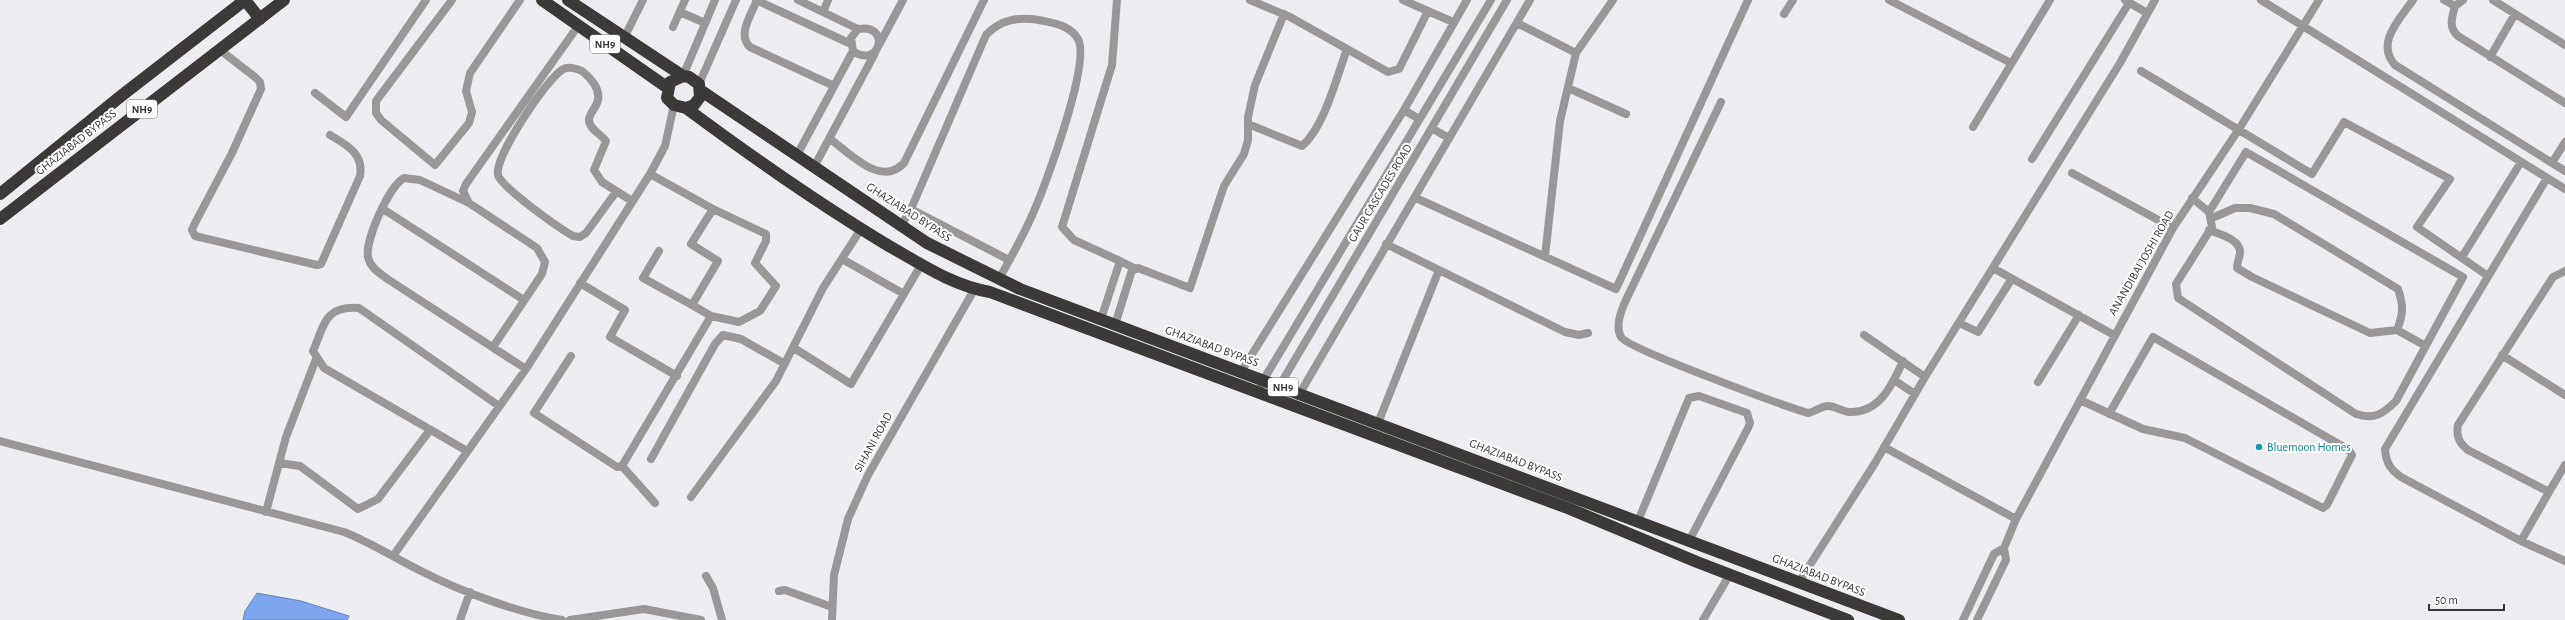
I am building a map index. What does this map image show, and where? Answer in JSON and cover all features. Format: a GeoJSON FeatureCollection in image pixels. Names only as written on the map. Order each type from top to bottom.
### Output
{"type":"FeatureCollection","features":[{"type":"Feature","properties":{"kind":"highway","name":"GHAZIABAD BYPASS"},"geometry":{"type":"LineString","coordinates":[[0,194],[121,96],[245,0]]}},
{"type":"Feature","properties":{"kind":"highway"},"geometry":{"type":"LineString","coordinates":[[245,0],[260,19]]}},
{"type":"Feature","properties":{"kind":"highway","name":"GHAZIABAD BYPASS"},"geometry":{"type":"LineString","coordinates":[[0,219],[260,19],[282,0]]}},
{"type":"Feature","properties":{"kind":"highway","name":"NH9"},"geometry":{"type":"LineString","coordinates":[[542,0],[668,88]]}},
{"type":"Feature","properties":{"kind":"highway","name":"GHAZIABAD BYPASS"},"geometry":{"type":"LineString","coordinates":[[568,0],[683,76],[689,77],[700,87],[814,167],[927,244],[999,279],[1115,325],[1280,385],[1899,620]]}},
{"type":"Feature","properties":{"kind":"highway"},"geometry":{"type":"LineString","coordinates":[[683,76],[670,82],[667,98],[680,107],[694,105],[700,96],[700,87]]}},
{"type":"Feature","properties":{"kind":"highway","name":"NH9"},"geometry":{"type":"LineString","coordinates":[[680,107],[753,158],[861,229],[921,265],[974,290],[990,292],[1272,399],[1570,509],[1848,620]]}},
{"type":"Feature","properties":{"kind":"street"},"geometry":{"type":"LineString","coordinates":[[315,93],[346,117],[426,0]]}},
{"type":"Feature","properties":{"kind":"street"},"geometry":{"type":"LineString","coordinates":[[452,0],[376,101],[376,113],[381,120],[435,165],[469,123],[472,112],[466,91],[470,73],[520,0]]}},
{"type":"Feature","properties":{"kind":"street"},"geometry":{"type":"LineString","coordinates":[[624,38],[643,0]]}},
{"type":"Feature","properties":{"kind":"street"},"geometry":{"type":"LineString","coordinates":[[673,27],[684,0]]}},
{"type":"Feature","properties":{"kind":"street"},"geometry":{"type":"LineString","coordinates":[[683,76],[715,0]]}},
{"type":"Feature","properties":{"kind":"street"},"geometry":{"type":"LineString","coordinates":[[700,87],[736,0]]}},
{"type":"Feature","properties":{"kind":"street"},"geometry":{"type":"LineString","coordinates":[[834,86],[750,47],[744,42],[743,35],[756,0],[852,47],[860,55],[867,56],[874,53]]}},
{"type":"Feature","properties":{"kind":"street"},"geometry":{"type":"LineString","coordinates":[[798,0],[858,29],[866,28],[874,30],[878,37],[879,45]]}},
{"type":"Feature","properties":{"kind":"street"},"geometry":{"type":"LineString","coordinates":[[823,12],[828,0]]}},
{"type":"Feature","properties":{"kind":"street"},"geometry":{"type":"LineString","coordinates":[[814,167],[903,0]]}},
{"type":"Feature","properties":{"kind":"street"},"geometry":{"type":"LineString","coordinates":[[830,139],[875,171],[886,173],[898,170],[904,163],[984,0]]}},
{"type":"Feature","properties":{"kind":"street"},"geometry":{"type":"LineString","coordinates":[[1117,0],[1112,65],[1062,227],[1074,240],[1136,269],[1190,288],[1224,186],[1244,154],[1255,86],[1284,14]]}},
{"type":"Feature","properties":{"kind":"street"},"geometry":{"type":"LineString","coordinates":[[1250,0],[1284,14],[1388,72],[1399,69],[1428,11]]}},
{"type":"Feature","properties":{"kind":"street"},"geometry":{"type":"LineString","coordinates":[[1404,0],[1453,22]]}},
{"type":"Feature","properties":{"kind":"street"},"geometry":{"type":"LineString","coordinates":[[1241,372],[1404,110],[1453,22],[1467,0]]}},
{"type":"Feature","properties":{"kind":"street","name":"GAUR CASCADES ROAD"},"geometry":{"type":"LineString","coordinates":[[1258,393],[1264,379],[1490,0]]}},
{"type":"Feature","properties":{"kind":"street","name":"GAUR CASCADES ROAD"},"geometry":{"type":"LineString","coordinates":[[1272,399],[1507,0]]}},
{"type":"Feature","properties":{"kind":"street"},"geometry":{"type":"LineString","coordinates":[[1300,393],[1386,244],[1416,198],[1448,138],[1530,0]]}},
{"type":"Feature","properties":{"kind":"street"},"geometry":{"type":"LineString","coordinates":[[1545,256],[1560,121],[1576,53],[1613,0]]}},
{"type":"Feature","properties":{"kind":"street"},"geometry":{"type":"LineString","coordinates":[[1416,198],[1616,289],[1748,0]]}},
{"type":"Feature","properties":{"kind":"street"},"geometry":{"type":"LineString","coordinates":[[1784,14],[1793,0]]}},
{"type":"Feature","properties":{"kind":"street"},"geometry":{"type":"LineString","coordinates":[[1889,0],[2011,63]]}},
{"type":"Feature","properties":{"kind":"street"},"geometry":{"type":"LineString","coordinates":[[1973,127],[2050,0]]}},
{"type":"Feature","properties":{"kind":"street"},"geometry":{"type":"LineString","coordinates":[[1799,582],[1884,447],[1925,377],[2120,63],[2155,0]]}},
{"type":"Feature","properties":{"kind":"street"},"geometry":{"type":"LineString","coordinates":[[2261,0],[2302,27],[2565,189]]}},
{"type":"Feature","properties":{"kind":"street","name":"ANANDIBAI JOSHI ROAD"},"geometry":{"type":"LineString","coordinates":[[1977,620],[2006,560],[2004,548],[2016,519],[2114,335],[2173,228],[2239,129],[2318,0]]}},
{"type":"Feature","properties":{"kind":"street"},"geometry":{"type":"LineString","coordinates":[[2413,0],[2388,38],[2386,45],[2390,59],[2401,68],[2565,171]]}},
{"type":"Feature","properties":{"kind":"street"},"geometry":{"type":"LineString","coordinates":[[2444,0],[2455,6]]}},
{"type":"Feature","properties":{"kind":"street"},"geometry":{"type":"LineString","coordinates":[[2463,0],[2455,6],[2452,31],[2490,57],[2565,103]]}},
{"type":"Feature","properties":{"kind":"street"},"geometry":{"type":"LineString","coordinates":[[2493,0],[2565,45]]}},
{"type":"Feature","properties":{"kind":"street"},"geometry":{"type":"LineString","coordinates":[[2032,159],[2126,1],[2147,13]]}},
{"type":"Feature","properties":{"kind":"street"},"geometry":{"type":"LineString","coordinates":[[680,12],[705,23]]}},
{"type":"Feature","properties":{"kind":"street"},"geometry":{"type":"LineString","coordinates":[[2490,57],[2514,14]]}},
{"type":"Feature","properties":{"kind":"street"},"geometry":{"type":"LineString","coordinates":[[901,226],[911,209],[986,35],[992,28],[1011,19],[1025,18],[1065,26],[1079,40],[1082,51],[1080,69],[1045,183],[1026,228],[999,279]]}},
{"type":"Feature","properties":{"kind":"street"},"geometry":{"type":"LineString","coordinates":[[1517,22],[1576,53]]}},
{"type":"Feature","properties":{"kind":"street"},"geometry":{"type":"LineString","coordinates":[[469,202],[463,191],[466,184],[578,26]]}},
{"type":"Feature","properties":{"kind":"street"},"geometry":{"type":"LineString","coordinates":[[797,155],[834,86],[852,47],[851,38],[858,29]]}},
{"type":"Feature","properties":{"kind":"street"},"geometry":{"type":"LineString","coordinates":[[1248,124],[1302,146],[1308,140],[1319,120],[1347,49]]}},
{"type":"Feature","properties":{"kind":"street"},"geometry":{"type":"LineString","coordinates":[[220,50],[255,77],[260,82],[261,89],[232,153],[194,224],[192,230],[195,236],[316,265],[321,264],[360,176],[361,167],[360,159],[350,147],[330,135]]}},
{"type":"Feature","properties":{"kind":"street"},"geometry":{"type":"LineString","coordinates":[[616,192],[586,233],[580,237],[573,236],[507,188],[498,175],[498,167],[510,143],[536,99],[552,78],[563,69],[571,68],[580,70],[597,89],[599,97],[589,120],[590,126],[606,141],[606,146],[594,164],[594,170],[602,182],[632,201]]}},
{"type":"Feature","properties":{"kind":"street"},"geometry":{"type":"LineString","coordinates":[[2141,72],[2239,129],[2312,174],[2344,122],[2450,179],[2417,227],[2488,276]]}},
{"type":"Feature","properties":{"kind":"street"},"geometry":{"type":"LineString","coordinates":[[1568,88],[1626,114]]}},
{"type":"Feature","properties":{"kind":"street"},"geometry":{"type":"LineString","coordinates":[[1721,102],[1619,315],[1619,333],[1622,339],[1640,349],[1808,413],[1827,406],[1846,412],[1858,412],[1869,408],[1887,394],[1904,361]]}},
{"type":"Feature","properties":{"kind":"street"},"geometry":{"type":"LineString","coordinates":[[393,556],[526,370],[650,174],[665,146],[680,107]]}},
{"type":"Feature","properties":{"kind":"street"},"geometry":{"type":"LineString","coordinates":[[1404,110],[1419,118]]}},
{"type":"Feature","properties":{"kind":"street"},"geometry":{"type":"LineString","coordinates":[[1433,128],[1448,138]]}},
{"type":"Feature","properties":{"kind":"street"},"geometry":{"type":"LineString","coordinates":[[2552,163],[2565,142]]}},
{"type":"Feature","properties":{"kind":"street"},"geometry":{"type":"LineString","coordinates":[[2246,152],[2462,277],[2424,345],[2396,401],[2384,413],[2376,417],[2356,414],[2178,298],[2176,284],[2209,230],[2210,215],[2246,152]]}},
{"type":"Feature","properties":{"kind":"street"},"geometry":{"type":"LineString","coordinates":[[2462,257],[2521,162]]}},
{"type":"Feature","properties":{"kind":"street"},"geometry":{"type":"LineString","coordinates":[[2072,173],[2173,228]]}},
{"type":"Feature","properties":{"kind":"street"},"geometry":{"type":"LineString","coordinates":[[650,174],[766,235],[766,241],[755,263],[776,286],[760,311],[739,322],[711,316],[643,278],[659,251]]}},
{"type":"Feature","properties":{"kind":"street"},"geometry":{"type":"LineString","coordinates":[[493,347],[544,269],[542,255],[537,248],[469,202],[409,177],[396,183],[383,209],[369,250],[368,257],[376,271],[526,370]]}},
{"type":"Feature","properties":{"kind":"street"},"geometry":{"type":"LineString","coordinates":[[2547,178],[2384,449],[2385,460],[2391,470],[2401,478],[2521,541],[2565,561]]}},
{"type":"Feature","properties":{"kind":"street"},"geometry":{"type":"LineString","coordinates":[[2192,198],[2210,215]]}},
{"type":"Feature","properties":{"kind":"street"},"geometry":{"type":"LineString","coordinates":[[2210,215],[2235,208],[2250,208],[2274,214],[2398,289],[2403,303],[2403,314],[2397,330]]}},
{"type":"Feature","properties":{"kind":"street"},"geometry":{"type":"LineString","coordinates":[[383,209],[524,300]]}},
{"type":"Feature","properties":{"kind":"street"},"geometry":{"type":"LineString","coordinates":[[692,305],[718,261],[691,244],[714,209]]}},
{"type":"Feature","properties":{"kind":"street"},"geometry":{"type":"LineString","coordinates":[[911,209],[1009,260]]}},
{"type":"Feature","properties":{"kind":"street"},"geometry":{"type":"LineString","coordinates":[[691,497],[785,364],[823,288],[861,229]]}},
{"type":"Feature","properties":{"kind":"street"},"geometry":{"type":"LineString","coordinates":[[2209,230],[2233,240],[2239,246],[2240,254],[2237,261],[2237,268],[2252,277],[2370,333],[2397,330],[2424,345]]}},
{"type":"Feature","properties":{"kind":"street"},"geometry":{"type":"LineString","coordinates":[[1386,244],[1565,332],[1579,335],[1588,333]]}},
{"type":"Feature","properties":{"kind":"street"},"geometry":{"type":"LineString","coordinates":[[842,259],[904,294]]}},
{"type":"Feature","properties":{"kind":"street"},"geometry":{"type":"LineString","coordinates":[[1101,319],[1120,261]]}},
{"type":"Feature","properties":{"kind":"street"},"geometry":{"type":"LineString","coordinates":[[794,348],[851,384],[921,265]]}},
{"type":"Feature","properties":{"kind":"street"},"geometry":{"type":"LineString","coordinates":[[1993,268],[2011,280],[2114,335]]}},
{"type":"Feature","properties":{"kind":"street"},"geometry":{"type":"LineString","coordinates":[[1115,325],[1132,270],[1136,269]]}},
{"type":"Feature","properties":{"kind":"street"},"geometry":{"type":"LineString","coordinates":[[1378,423],[1439,270]]}},
{"type":"Feature","properties":{"kind":"street"},"geometry":{"type":"LineString","coordinates":[[2549,492],[2468,450],[2458,440],[2458,425],[2553,277],[2565,271]]}},
{"type":"Feature","properties":{"kind":"street"},"geometry":{"type":"LineString","coordinates":[[1959,323],[1978,332],[2011,280]]}},
{"type":"Feature","properties":{"kind":"street"},"geometry":{"type":"LineString","coordinates":[[580,283],[624,310],[610,337],[677,376]]}},
{"type":"Feature","properties":{"kind":"street","name":"SIHANI ROAD"},"geometry":{"type":"LineString","coordinates":[[832,620],[834,575],[848,519],[868,475],[974,290]]}},
{"type":"Feature","properties":{"kind":"street"},"geometry":{"type":"LineString","coordinates":[[467,451],[330,374],[316,359],[313,351],[329,315],[336,310],[359,308],[500,406]]}},
{"type":"Feature","properties":{"kind":"street"},"geometry":{"type":"LineString","coordinates":[[2038,382],[2079,315]]}},
{"type":"Feature","properties":{"kind":"street"},"geometry":{"type":"LineString","coordinates":[[622,466],[677,376],[711,316]]}},
{"type":"Feature","properties":{"kind":"street"},"geometry":{"type":"LineString","coordinates":[[651,459],[715,344],[723,335],[741,339],[785,364]]}},
{"type":"Feature","properties":{"kind":"street"},"geometry":{"type":"LineString","coordinates":[[1864,335],[1904,361],[1925,377]]}},
{"type":"Feature","properties":{"kind":"street"},"geometry":{"type":"LineString","coordinates":[[2080,400],[2110,414],[2143,428],[2186,438],[2323,508],[2327,505],[2352,455],[2349,450],[2153,337],[2110,414]]}},
{"type":"Feature","properties":{"kind":"street"},"geometry":{"type":"LineString","coordinates":[[2502,355],[2565,395]]}},
{"type":"Feature","properties":{"kind":"street"},"geometry":{"type":"LineString","coordinates":[[571,356],[534,413],[617,467],[622,466]]}},
{"type":"Feature","properties":{"kind":"street"},"geometry":{"type":"LineString","coordinates":[[266,512],[296,406],[316,359]]}},
{"type":"Feature","properties":{"kind":"street"},"geometry":{"type":"LineString","coordinates":[[1894,380],[1915,394]]}},
{"type":"Feature","properties":{"kind":"street"},"geometry":{"type":"LineString","coordinates":[[1638,521],[1689,398],[1699,396],[1747,413],[1750,423],[1748,428],[1689,541]]}},
{"type":"Feature","properties":{"kind":"street"},"geometry":{"type":"LineString","coordinates":[[279,463],[300,466],[358,509],[378,499],[430,430]]}},
{"type":"Feature","properties":{"kind":"street"},"geometry":{"type":"LineString","coordinates":[[0,441],[344,532],[365,540],[422,572],[470,592],[544,617],[562,620]]}},
{"type":"Feature","properties":{"kind":"street"},"geometry":{"type":"LineString","coordinates":[[1884,447],[2016,519]]}},
{"type":"Feature","properties":{"kind":"street"},"geometry":{"type":"LineString","coordinates":[[2521,541],[2565,465]]}},
{"type":"Feature","properties":{"kind":"street"},"geometry":{"type":"LineString","coordinates":[[622,466],[655,504]]}},
{"type":"Feature","properties":{"kind":"street","name":"ANANDIBAI JOSHI ROAD"},"geometry":{"type":"LineString","coordinates":[[1962,620],[1994,554],[2004,548]]}},
{"type":"Feature","properties":{"kind":"street"},"geometry":{"type":"LineString","coordinates":[[1703,620],[1730,574]]}},
{"type":"Feature","properties":{"kind":"street"},"geometry":{"type":"LineString","coordinates":[[706,576],[713,588],[722,620]]}},
{"type":"Feature","properties":{"kind":"street"},"geometry":{"type":"LineString","coordinates":[[778,591],[785,590],[832,607]]}},
{"type":"Feature","properties":{"kind":"street"},"geometry":{"type":"LineString","coordinates":[[460,620],[470,592]]}},
{"type":"Feature","properties":{"kind":"street"},"geometry":{"type":"LineString","coordinates":[[570,620],[644,610],[701,620]]}},
{"type":"Feature","properties":{"kind":"water"},"geometry":{"type":"Polygon","coordinates":[[[257,593],[301,601],[349,616],[347,620],[243,620],[245,611],[257,593]]]}},
{"type":"Feature","properties":{"kind":"place","name":"Bluemoon Homes"},"geometry":{"type":"Point","coordinates":[2259,447]}}]}
